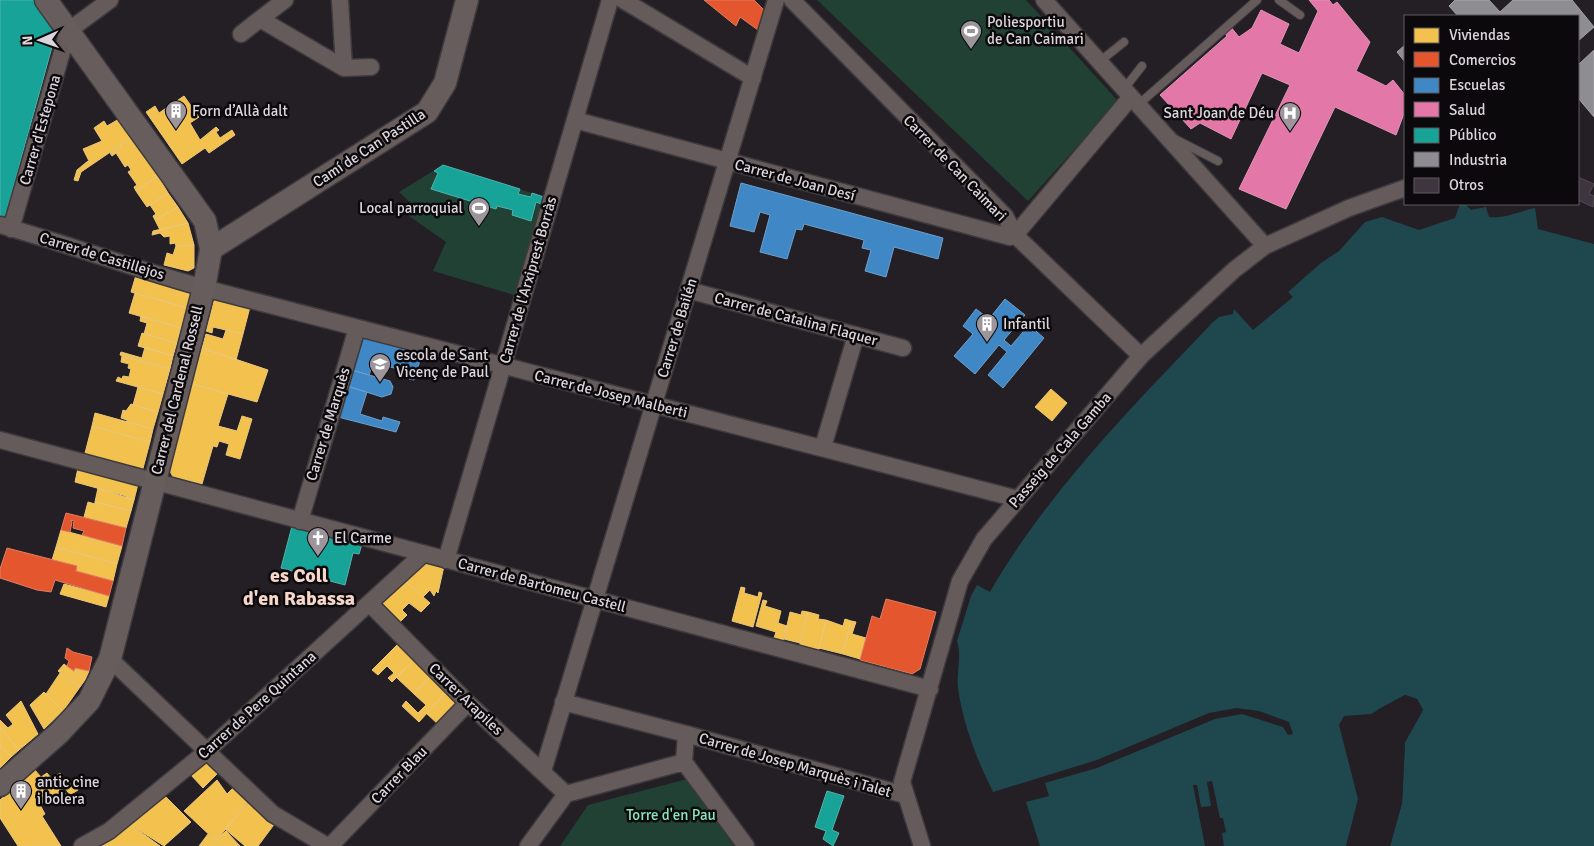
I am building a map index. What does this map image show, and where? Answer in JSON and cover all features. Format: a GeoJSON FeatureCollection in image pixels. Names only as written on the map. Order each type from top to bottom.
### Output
{"type":"FeatureCollection","features":[{"type":"Feature","properties":{"kind":"street","name":"Carrer del Cardenal Rossell"},"geometry":{"type":"LineString","coordinates":[[0,785],[59,732],[89,701],[110,659],[204,288],[211,249],[205,221],[46,0]]}},
{"type":"Feature","properties":{"kind":"street"},"geometry":{"type":"LineString","coordinates":[[68,31],[110,0]]}},
{"type":"Feature","properties":{"kind":"street"},"geometry":{"type":"LineString","coordinates":[[240,34],[285,0]]}},
{"type":"Feature","properties":{"kind":"street"},"geometry":{"type":"LineString","coordinates":[[340,0],[344,68]]}},
{"type":"Feature","properties":{"kind":"street","name":"Camí de Can Pastilla"},"geometry":{"type":"LineString","coordinates":[[211,249],[427,112],[445,82],[467,0]]}},
{"type":"Feature","properties":{"kind":"street","name":"Carrer de l'Arxiprest Borràs"},"geometry":{"type":"LineString","coordinates":[[446,560],[610,0]]}},
{"type":"Feature","properties":{"kind":"street"},"geometry":{"type":"LineString","coordinates":[[623,0],[753,78]]}},
{"type":"Feature","properties":{"kind":"street","name":"Carrer de Bailén"},"geometry":{"type":"LineString","coordinates":[[543,770],[776,0]]}},
{"type":"Feature","properties":{"kind":"street","name":"Carrer de Can Caimari"},"geometry":{"type":"LineString","coordinates":[[792,0],[1005,216],[1015,235],[1140,356]]}},
{"type":"Feature","properties":{"kind":"street"},"geometry":{"type":"LineString","coordinates":[[1044,0],[1265,246]]}},
{"type":"Feature","properties":{"kind":"street"},"geometry":{"type":"LineString","coordinates":[[260,19],[344,68],[371,67]]}},
{"type":"Feature","properties":{"kind":"street","name":"Carrer d'Estepona"},"geometry":{"type":"LineString","coordinates":[[6,227],[68,31]]}},
{"type":"Feature","properties":{"kind":"street"},"geometry":{"type":"LineString","coordinates":[[1015,235],[1131,97]]}},
{"type":"Feature","properties":{"kind":"street","name":"Carrer de Joan Desí"},"geometry":{"type":"LineString","coordinates":[[575,120],[1010,237],[1015,235]]}},
{"type":"Feature","properties":{"kind":"street","name":"Passeig de Cala Gamba"},"geometry":{"type":"LineString","coordinates":[[922,846],[902,782],[960,581],[984,538],[1140,356],[1234,270],[1265,246],[1349,208],[1404,188]]}},
{"type":"Feature","properties":{"kind":"street","name":"Carrer de Castillejos"},"geometry":{"type":"LineString","coordinates":[[6,227],[204,288]]}},
{"type":"Feature","properties":{"kind":"street","name":"Carrer de Josep Malberti"},"geometry":{"type":"LineString","coordinates":[[204,288],[502,367],[823,447],[1018,499]]}},
{"type":"Feature","properties":{"kind":"street","name":"Carrer de Catalina Flaquer"},"geometry":{"type":"LineString","coordinates":[[688,290],[903,348]]}},
{"type":"Feature","properties":{"kind":"street","name":"Carrer de Marquès"},"geometry":{"type":"LineString","coordinates":[[300,521],[357,328]]}},
{"type":"Feature","properties":{"kind":"street"},"geometry":{"type":"LineString","coordinates":[[823,447],[856,335]]}},
{"type":"Feature","properties":{"kind":"street","name":"Carrer de Bartomeu Castell"},"geometry":{"type":"LineString","coordinates":[[0,440],[930,689]]}},
{"type":"Feature","properties":{"kind":"street","name":"Carrer de Pere Quintana"},"geometry":{"type":"LineString","coordinates":[[82,846],[109,831],[208,751],[423,554]]}},
{"type":"Feature","properties":{"kind":"street","name":"Carrer Arapiles"},"geometry":{"type":"LineString","coordinates":[[369,602],[468,703],[543,770],[566,794]]}},
{"type":"Feature","properties":{"kind":"street"},"geometry":{"type":"LineString","coordinates":[[110,659],[274,814],[328,846]]}},
{"type":"Feature","properties":{"kind":"street","name":"Carrer de Josep Marquès i Talet"},"geometry":{"type":"LineString","coordinates":[[564,702],[686,734],[905,796]]}},
{"type":"Feature","properties":{"kind":"street","name":"Carrer Blau"},"geometry":{"type":"LineString","coordinates":[[328,846],[468,703]]}},
{"type":"Feature","properties":{"kind":"street"},"geometry":{"type":"LineString","coordinates":[[686,734],[684,762],[746,846]]}},
{"type":"Feature","properties":{"kind":"street"},"geometry":{"type":"LineString","coordinates":[[528,846],[566,794],[684,762]]}},
{"type":"Feature","properties":{"kind":"lane"},"geometry":{"type":"LineString","coordinates":[[1131,97],[1257,0]]}},
{"type":"Feature","properties":{"kind":"lane"},"geometry":{"type":"LineString","coordinates":[[1279,0],[1300,15]]}},
{"type":"Feature","properties":{"kind":"lane"},"geometry":{"type":"LineString","coordinates":[[1099,62],[1124,42]]}},
{"type":"Feature","properties":{"kind":"lane"},"geometry":{"type":"LineString","coordinates":[[1131,97],[1142,66]]}},
{"type":"Feature","properties":{"kind":"lane"},"geometry":{"type":"LineString","coordinates":[[1163,132],[1218,161]]}},
{"type":"Feature","properties":{"kind":"green space","name":"Poliesportiu de Can Caimari"},"geometry":{"type":"Polygon","coordinates":[[[817,0],[1026,0],[1118,101],[1028,201],[817,0]]]}},
{"type":"Feature","properties":{"kind":"green space","name":"Local parroquial"},"geometry":{"type":"Polygon","coordinates":[[[443,165],[544,197],[514,295],[433,271],[446,242],[402,211],[411,203],[399,192],[443,165]]]}},
{"type":"Feature","properties":{"kind":"green space","name":"Torre d'en Pau"},"geometry":{"type":"Polygon","coordinates":[[[687,779],[734,846],[560,846],[588,805],[687,779]]]}},
{"type":"Feature","properties":{"kind":"water"},"geometry":{"type":"Polygon","coordinates":[[[1460,205],[1466,205],[1471,210],[1486,207],[1489,217],[1506,216],[1535,208],[1538,229],[1594,244],[1594,846],[1390,846],[1402,803],[1405,742],[1423,710],[1417,699],[1405,695],[1371,714],[1344,716],[1339,725],[1358,799],[1346,846],[1224,846],[1222,833],[1226,832],[1223,818],[1220,818],[1212,781],[1207,782],[1211,806],[1201,807],[1197,785],[1193,785],[1205,846],[1040,846],[1026,802],[1049,796],[1045,783],[1097,768],[1215,719],[1242,714],[1283,727],[1288,735],[1293,734],[1289,722],[1259,711],[1236,708],[1209,713],[1097,760],[993,792],[971,741],[963,715],[958,688],[959,653],[957,641],[971,596],[977,585],[990,592],[1038,519],[1065,484],[1153,385],[1219,317],[1233,314],[1234,309],[1253,330],[1293,297],[1288,292],[1321,263],[1339,251],[1365,222],[1382,217],[1419,230],[1455,218],[1460,205]]]}},
{"type":"Feature","properties":{"kind":"pier"},"geometry":{"type":"Polygon","coordinates":[[[1405,695],[1417,699],[1423,710],[1405,742],[1402,803],[1390,846],[1388,846],[1400,803],[1402,741],[1421,710],[1415,701],[1406,697],[1377,712],[1377,710],[1405,695]]]}},
{"type":"Feature","properties":{"kind":"building: Viviendas","name":"Forn d’Allà dalt"},"geometry":{"type":"Polygon","coordinates":[[[184,96],[199,117],[190,123],[200,140],[216,127],[219,130],[216,132],[220,138],[232,130],[235,135],[209,153],[205,148],[182,164],[146,112],[155,106],[159,113],[184,96]]]}},
{"type":"Feature","properties":{"kind":"building: Viviendas"},"geometry":{"type":"Polygon","coordinates":[[[119,119],[131,138],[81,172],[78,181],[74,180],[77,170],[88,161],[90,163],[83,149],[102,141],[94,128],[104,121],[107,126],[119,119]]]}},
{"type":"Feature","properties":{"kind":"building: Viviendas"},"geometry":{"type":"Polygon","coordinates":[[[131,138],[158,176],[136,191],[134,187],[137,185],[128,172],[131,170],[128,165],[125,167],[116,153],[112,156],[110,153],[131,138]]]}},
{"type":"Feature","properties":{"kind":"building: Viviendas"},"geometry":{"type":"Polygon","coordinates":[[[158,176],[168,193],[147,207],[136,191],[158,176]]]}},
{"type":"Feature","properties":{"kind":"building: Viviendas"},"geometry":{"type":"Polygon","coordinates":[[[168,193],[178,207],[155,220],[153,216],[156,214],[150,205],[168,193]]]}},
{"type":"Feature","properties":{"kind":"building: Viviendas"},"geometry":{"type":"Polygon","coordinates":[[[178,207],[188,223],[160,230],[155,220],[178,207]]]}},
{"type":"Feature","properties":{"kind":"building: Viviendas"},"geometry":{"type":"Polygon","coordinates":[[[188,223],[194,245],[176,246],[175,243],[170,244],[170,236],[164,237],[160,233],[152,235],[153,231],[188,223]]]}},
{"type":"Feature","properties":{"kind":"building: Viviendas"},"geometry":{"type":"Polygon","coordinates":[[[194,245],[194,268],[188,271],[164,265],[167,253],[173,255],[176,246],[194,245]]]}},
{"type":"Feature","properties":{"kind":"building: Viviendas"},"geometry":{"type":"Polygon","coordinates":[[[136,275],[191,290],[187,308],[131,292],[136,275]]]}},
{"type":"Feature","properties":{"kind":"building: Viviendas"},"geometry":{"type":"Polygon","coordinates":[[[135,293],[187,308],[181,328],[129,313],[135,293]]]}},
{"type":"Feature","properties":{"kind":"building: Viviendas"},"geometry":{"type":"Polygon","coordinates":[[[215,297],[250,307],[243,334],[213,327],[212,333],[206,331],[215,297]]]}},
{"type":"Feature","properties":{"kind":"building: Viviendas"},"geometry":{"type":"Polygon","coordinates":[[[141,316],[181,328],[177,343],[144,334],[147,323],[140,321],[141,316]]]}},
{"type":"Feature","properties":{"kind":"building: Viviendas"},"geometry":{"type":"Polygon","coordinates":[[[226,330],[243,334],[236,360],[202,348],[206,334],[223,339],[226,330]]]}},
{"type":"Feature","properties":{"kind":"building: Viviendas"},"geometry":{"type":"Polygon","coordinates":[[[142,333],[177,343],[173,356],[138,346],[142,333]]]}},
{"type":"Feature","properties":{"kind":"building: Viviendas"},"geometry":{"type":"Polygon","coordinates":[[[145,347],[173,356],[170,369],[120,355],[121,352],[142,358],[145,347]]]}},
{"type":"Feature","properties":{"kind":"building: Viviendas"},"geometry":{"type":"Polygon","coordinates":[[[202,348],[268,370],[257,402],[192,384],[202,348]]]}},
{"type":"Feature","properties":{"kind":"building: Viviendas"},"geometry":{"type":"Polygon","coordinates":[[[122,356],[170,369],[163,394],[116,381],[118,377],[122,379],[123,376],[129,377],[131,369],[128,368],[129,364],[121,362],[122,356]]]}},
{"type":"Feature","properties":{"kind":"building: Viviendas"},"geometry":{"type":"Polygon","coordinates":[[[192,384],[228,394],[218,426],[237,431],[242,416],[252,419],[240,459],[226,455],[229,444],[219,441],[217,447],[213,446],[202,484],[173,477],[169,469],[192,384]]]}},
{"type":"Feature","properties":{"kind":"building: Viviendas"},"geometry":{"type":"Polygon","coordinates":[[[138,387],[163,394],[158,412],[133,405],[138,387]]]}},
{"type":"Feature","properties":{"kind":"building: Viviendas"},"geometry":{"type":"Polygon","coordinates":[[[1051,389],[1067,403],[1052,421],[1035,407],[1051,389]]]}},
{"type":"Feature","properties":{"kind":"building: Viviendas"},"geometry":{"type":"Polygon","coordinates":[[[131,404],[158,412],[153,429],[127,422],[127,420],[121,418],[123,410],[126,411],[131,404]]]}},
{"type":"Feature","properties":{"kind":"building: Viviendas"},"geometry":{"type":"Polygon","coordinates":[[[95,413],[153,429],[150,442],[92,426],[95,413]]]}},
{"type":"Feature","properties":{"kind":"building: Viviendas"},"geometry":{"type":"Polygon","coordinates":[[[92,426],[150,442],[142,472],[84,457],[92,426]]]}},
{"type":"Feature","properties":{"kind":"building: Viviendas"},"geometry":{"type":"Polygon","coordinates":[[[78,468],[138,484],[134,500],[75,482],[78,468]]]}},
{"type":"Feature","properties":{"kind":"building: Viviendas"},"geometry":{"type":"Polygon","coordinates":[[[98,488],[134,500],[131,511],[95,502],[98,488]]]}},
{"type":"Feature","properties":{"kind":"building: Viviendas"},"geometry":{"type":"Polygon","coordinates":[[[88,502],[131,511],[126,528],[84,517],[88,502]]]}},
{"type":"Feature","properties":{"kind":"building: Viviendas"},"geometry":{"type":"Polygon","coordinates":[[[61,530],[122,546],[117,564],[56,547],[61,530]]]}},
{"type":"Feature","properties":{"kind":"building: Viviendas"},"geometry":{"type":"Polygon","coordinates":[[[56,547],[117,564],[113,581],[76,571],[77,566],[52,560],[56,547]]]}},
{"type":"Feature","properties":{"kind":"building: Viviendas"},"geometry":{"type":"Polygon","coordinates":[[[426,561],[444,566],[438,593],[436,591],[434,596],[430,590],[423,597],[405,581],[426,561]]]}},
{"type":"Feature","properties":{"kind":"building: Viviendas"},"geometry":{"type":"Polygon","coordinates":[[[405,581],[430,603],[421,612],[409,603],[402,610],[407,615],[400,622],[380,603],[405,581]]]}},
{"type":"Feature","properties":{"kind":"building: Viviendas"},"geometry":{"type":"Polygon","coordinates":[[[64,584],[109,596],[106,607],[60,594],[64,584]]]}},
{"type":"Feature","properties":{"kind":"building: Viviendas"},"geometry":{"type":"Polygon","coordinates":[[[741,587],[745,588],[744,593],[758,597],[759,592],[762,593],[753,627],[732,621],[741,587]]]}},
{"type":"Feature","properties":{"kind":"building: Viviendas"},"geometry":{"type":"Polygon","coordinates":[[[763,600],[767,601],[765,606],[781,611],[778,623],[787,626],[782,644],[773,641],[776,632],[756,626],[763,600]]]}},
{"type":"Feature","properties":{"kind":"building: Viviendas"},"geometry":{"type":"Polygon","coordinates":[[[802,611],[808,612],[800,643],[784,639],[790,612],[801,615],[802,611]]]}},
{"type":"Feature","properties":{"kind":"building: Viviendas"},"geometry":{"type":"Polygon","coordinates":[[[808,612],[819,615],[818,619],[826,620],[818,653],[799,648],[808,612]]]}},
{"type":"Feature","properties":{"kind":"building: Viviendas"},"geometry":{"type":"Polygon","coordinates":[[[845,619],[851,621],[843,654],[819,648],[826,620],[843,626],[845,619]]]}},
{"type":"Feature","properties":{"kind":"building: Viviendas"},"geometry":{"type":"Polygon","coordinates":[[[851,621],[856,622],[852,634],[866,638],[860,659],[843,654],[851,621]]]}},
{"type":"Feature","properties":{"kind":"building: Viviendas"},"geometry":{"type":"Polygon","coordinates":[[[398,644],[414,660],[392,682],[388,678],[394,673],[387,666],[378,675],[372,670],[398,644]]]}},
{"type":"Feature","properties":{"kind":"building: Viviendas"},"geometry":{"type":"Polygon","coordinates":[[[414,660],[431,675],[414,694],[396,677],[414,660]]]}},
{"type":"Feature","properties":{"kind":"building: Viviendas"},"geometry":{"type":"Polygon","coordinates":[[[64,664],[85,680],[80,687],[58,671],[64,664]]]}},
{"type":"Feature","properties":{"kind":"building: Viviendas"},"geometry":{"type":"Polygon","coordinates":[[[75,668],[89,671],[85,680],[74,671],[75,668]]]}},
{"type":"Feature","properties":{"kind":"building: Viviendas"},"geometry":{"type":"Polygon","coordinates":[[[60,673],[80,687],[63,711],[46,694],[60,673]]]}},
{"type":"Feature","properties":{"kind":"building: Viviendas"},"geometry":{"type":"Polygon","coordinates":[[[431,675],[447,691],[419,722],[402,706],[406,701],[418,713],[426,705],[414,694],[431,675]]]}},
{"type":"Feature","properties":{"kind":"building: Viviendas"},"geometry":{"type":"Polygon","coordinates":[[[447,691],[461,704],[440,726],[426,713],[447,691]]]}},
{"type":"Feature","properties":{"kind":"building: Viviendas"},"geometry":{"type":"Polygon","coordinates":[[[44,692],[63,711],[44,729],[30,705],[44,692]]]}},
{"type":"Feature","properties":{"kind":"building: Viviendas"},"geometry":{"type":"Polygon","coordinates":[[[21,701],[38,734],[19,750],[0,728],[0,720],[8,728],[13,724],[6,715],[21,701]]]}},
{"type":"Feature","properties":{"kind":"building: Viviendas"},"geometry":{"type":"Polygon","coordinates":[[[0,728],[19,750],[11,757],[0,745],[0,728]]]}},
{"type":"Feature","properties":{"kind":"building: Viviendas"},"geometry":{"type":"Polygon","coordinates":[[[0,745],[11,757],[0,768],[0,745]]]}},
{"type":"Feature","properties":{"kind":"building: Viviendas"},"geometry":{"type":"Polygon","coordinates":[[[208,757],[220,771],[203,788],[190,774],[208,757]]]}},
{"type":"Feature","properties":{"kind":"building: Viviendas","name":"antic cine i bolera"},"geometry":{"type":"Polygon","coordinates":[[[34,769],[41,777],[47,773],[52,779],[60,773],[67,783],[71,780],[78,790],[70,795],[63,785],[61,788],[66,795],[58,801],[53,794],[40,805],[45,814],[42,816],[61,846],[18,846],[0,818],[0,800],[34,769]]]}},
{"type":"Feature","properties":{"kind":"building: Viviendas"},"geometry":{"type":"Polygon","coordinates":[[[217,780],[227,794],[234,787],[249,801],[216,841],[184,811],[217,780]]]}},
{"type":"Feature","properties":{"kind":"building: Viviendas"},"geometry":{"type":"Polygon","coordinates":[[[164,795],[191,822],[164,846],[131,825],[164,795]]]}},
{"type":"Feature","properties":{"kind":"building: Viviendas"},"geometry":{"type":"Polygon","coordinates":[[[250,801],[276,822],[258,846],[245,846],[225,829],[250,801]]]}},
{"type":"Feature","properties":{"kind":"building: Viviendas"},"geometry":{"type":"Polygon","coordinates":[[[131,825],[160,846],[97,846],[131,825]]]}},
{"type":"Feature","properties":{"kind":"building: Viviendas"},"geometry":{"type":"Polygon","coordinates":[[[226,831],[240,846],[199,846],[208,834],[216,841],[226,831]]]}},
{"type":"Feature","properties":{"kind":"building: Comercios"},"geometry":{"type":"Polygon","coordinates":[[[704,0],[754,0],[764,10],[758,30],[740,17],[736,26],[704,0]]]}},
{"type":"Feature","properties":{"kind":"building: Comercios"},"geometry":{"type":"Polygon","coordinates":[[[66,513],[126,528],[122,546],[82,535],[84,531],[73,528],[74,521],[70,520],[72,522],[70,532],[61,530],[66,513]]]}},
{"type":"Feature","properties":{"kind":"building: Comercios"},"geometry":{"type":"Polygon","coordinates":[[[7,548],[77,566],[76,571],[113,581],[109,596],[55,580],[51,592],[37,590],[0,578],[0,569],[7,548]]]}},
{"type":"Feature","properties":{"kind":"building: Comercios"},"geometry":{"type":"Polygon","coordinates":[[[886,599],[936,612],[920,669],[912,674],[860,660],[872,616],[880,619],[886,599]]]}},
{"type":"Feature","properties":{"kind":"building: Comercios"},"geometry":{"type":"Polygon","coordinates":[[[67,648],[73,652],[92,657],[89,671],[75,668],[74,671],[67,666],[69,661],[65,658],[67,648]]]}},
{"type":"Feature","properties":{"kind":"building: Escuelas"},"geometry":{"type":"Polygon","coordinates":[[[741,183],[943,238],[938,259],[894,247],[886,277],[865,271],[871,250],[862,248],[864,240],[804,224],[802,230],[796,229],[787,259],[760,252],[770,215],[760,212],[754,232],[730,226],[741,183]]]}},
{"type":"Feature","properties":{"kind":"building: Escuelas","name":"Infantil"},"geometry":{"type":"Polygon","coordinates":[[[1005,299],[1025,315],[1004,340],[1011,346],[1029,325],[1044,338],[1003,388],[988,375],[1007,352],[999,345],[975,374],[954,356],[973,334],[963,326],[976,309],[989,319],[1005,299]]]}},
{"type":"Feature","properties":{"kind":"building: Escuelas"},"geometry":{"type":"Polygon","coordinates":[[[362,338],[422,354],[414,380],[409,379],[411,372],[373,363],[369,375],[352,370],[362,338]]]}},
{"type":"Feature","properties":{"kind":"building: Escuelas"},"geometry":{"type":"Polygon","coordinates":[[[352,370],[390,381],[393,387],[391,394],[382,397],[347,386],[352,370]]]}},
{"type":"Feature","properties":{"kind":"building: Escuelas"},"geometry":{"type":"Polygon","coordinates":[[[347,386],[367,392],[360,414],[382,421],[383,417],[400,422],[396,432],[338,417],[347,386]]]}},
{"type":"Feature","properties":{"kind":"building: Salud"},"geometry":{"type":"Polygon","coordinates":[[[1309,0],[1329,0],[1333,5],[1337,2],[1370,42],[1356,71],[1386,86],[1393,80],[1404,94],[1404,114],[1396,135],[1335,107],[1286,209],[1239,189],[1290,85],[1262,73],[1231,139],[1200,123],[1191,129],[1160,95],[1227,36],[1223,31],[1230,26],[1239,37],[1252,28],[1261,10],[1289,24],[1280,44],[1299,53],[1318,11],[1309,0]]]}},
{"type":"Feature","properties":{"kind":"building: Público"},"geometry":{"type":"Polygon","coordinates":[[[0,0],[34,0],[57,29],[5,217],[0,216],[0,0]]]}},
{"type":"Feature","properties":{"kind":"building: Público"},"geometry":{"type":"Polygon","coordinates":[[[443,165],[520,189],[518,194],[531,197],[532,193],[544,197],[541,204],[536,202],[531,221],[512,215],[513,210],[497,206],[496,209],[431,189],[438,173],[434,171],[443,165]]]}},
{"type":"Feature","properties":{"kind":"building: Público","name":"El Carme"},"geometry":{"type":"Polygon","coordinates":[[[292,526],[362,544],[359,554],[353,553],[345,585],[281,568],[292,526]]]}},
{"type":"Feature","properties":{"kind":"building: Público"},"geometry":{"type":"Polygon","coordinates":[[[827,791],[844,796],[832,830],[839,833],[833,846],[823,839],[826,831],[815,827],[827,791]]]}},
{"type":"Feature","properties":{"kind":"building: Industria"},"geometry":{"type":"Polygon","coordinates":[[[1455,0],[1489,0],[1500,12],[1513,0],[1572,0],[1594,27],[1579,40],[1579,15],[1457,15],[1449,6],[1455,0]]]}},
{"type":"Feature","properties":{"kind":"building: Industria"},"geometry":{"type":"Polygon","coordinates":[[[1404,46],[1404,61],[1397,52],[1404,46]]]}},
{"type":"Feature","properties":{"kind":"building: Industria"},"geometry":{"type":"Polygon","coordinates":[[[1594,50],[1594,117],[1579,99],[1579,64],[1594,50]]]}},
{"type":"Feature","properties":{"kind":"building: Otros"},"geometry":{"type":"Polygon","coordinates":[[[1579,177],[1594,184],[1589,194],[1594,196],[1593,207],[1579,200],[1579,177]]]}},
{"type":"Feature","properties":{"kind":"place","name":"Poliesportiu de Can Caimari"},"geometry":{"type":"Point","coordinates":[971,50]}},
{"type":"Feature","properties":{"kind":"place","name":"Forn d’Allà dalt"},"geometry":{"type":"Point","coordinates":[176,130]}},
{"type":"Feature","properties":{"kind":"place","name":"Sant Joan de Déu"},"geometry":{"type":"Point","coordinates":[1290,132]}},
{"type":"Feature","properties":{"kind":"place","name":"Local parroquial"},"geometry":{"type":"Point","coordinates":[479,227]}},
{"type":"Feature","properties":{"kind":"place","name":"Infantil"},"geometry":{"type":"Point","coordinates":[987,343]}},
{"type":"Feature","properties":{"kind":"place","name":"escola de Sant Vicenç de Paul"},"geometry":{"type":"Point","coordinates":[380,383]}},
{"type":"Feature","properties":{"kind":"place","name":"El Carme"},"geometry":{"type":"Point","coordinates":[318,557]}},
{"type":"Feature","properties":{"kind":"place","name":"antic cine i bolera"},"geometry":{"type":"Point","coordinates":[21,810]}},
{"type":"Feature","properties":{"kind":"district","name":"es Coll d'en Rabassa"},"geometry":{"type":"Point","coordinates":[299,586]}}]}
